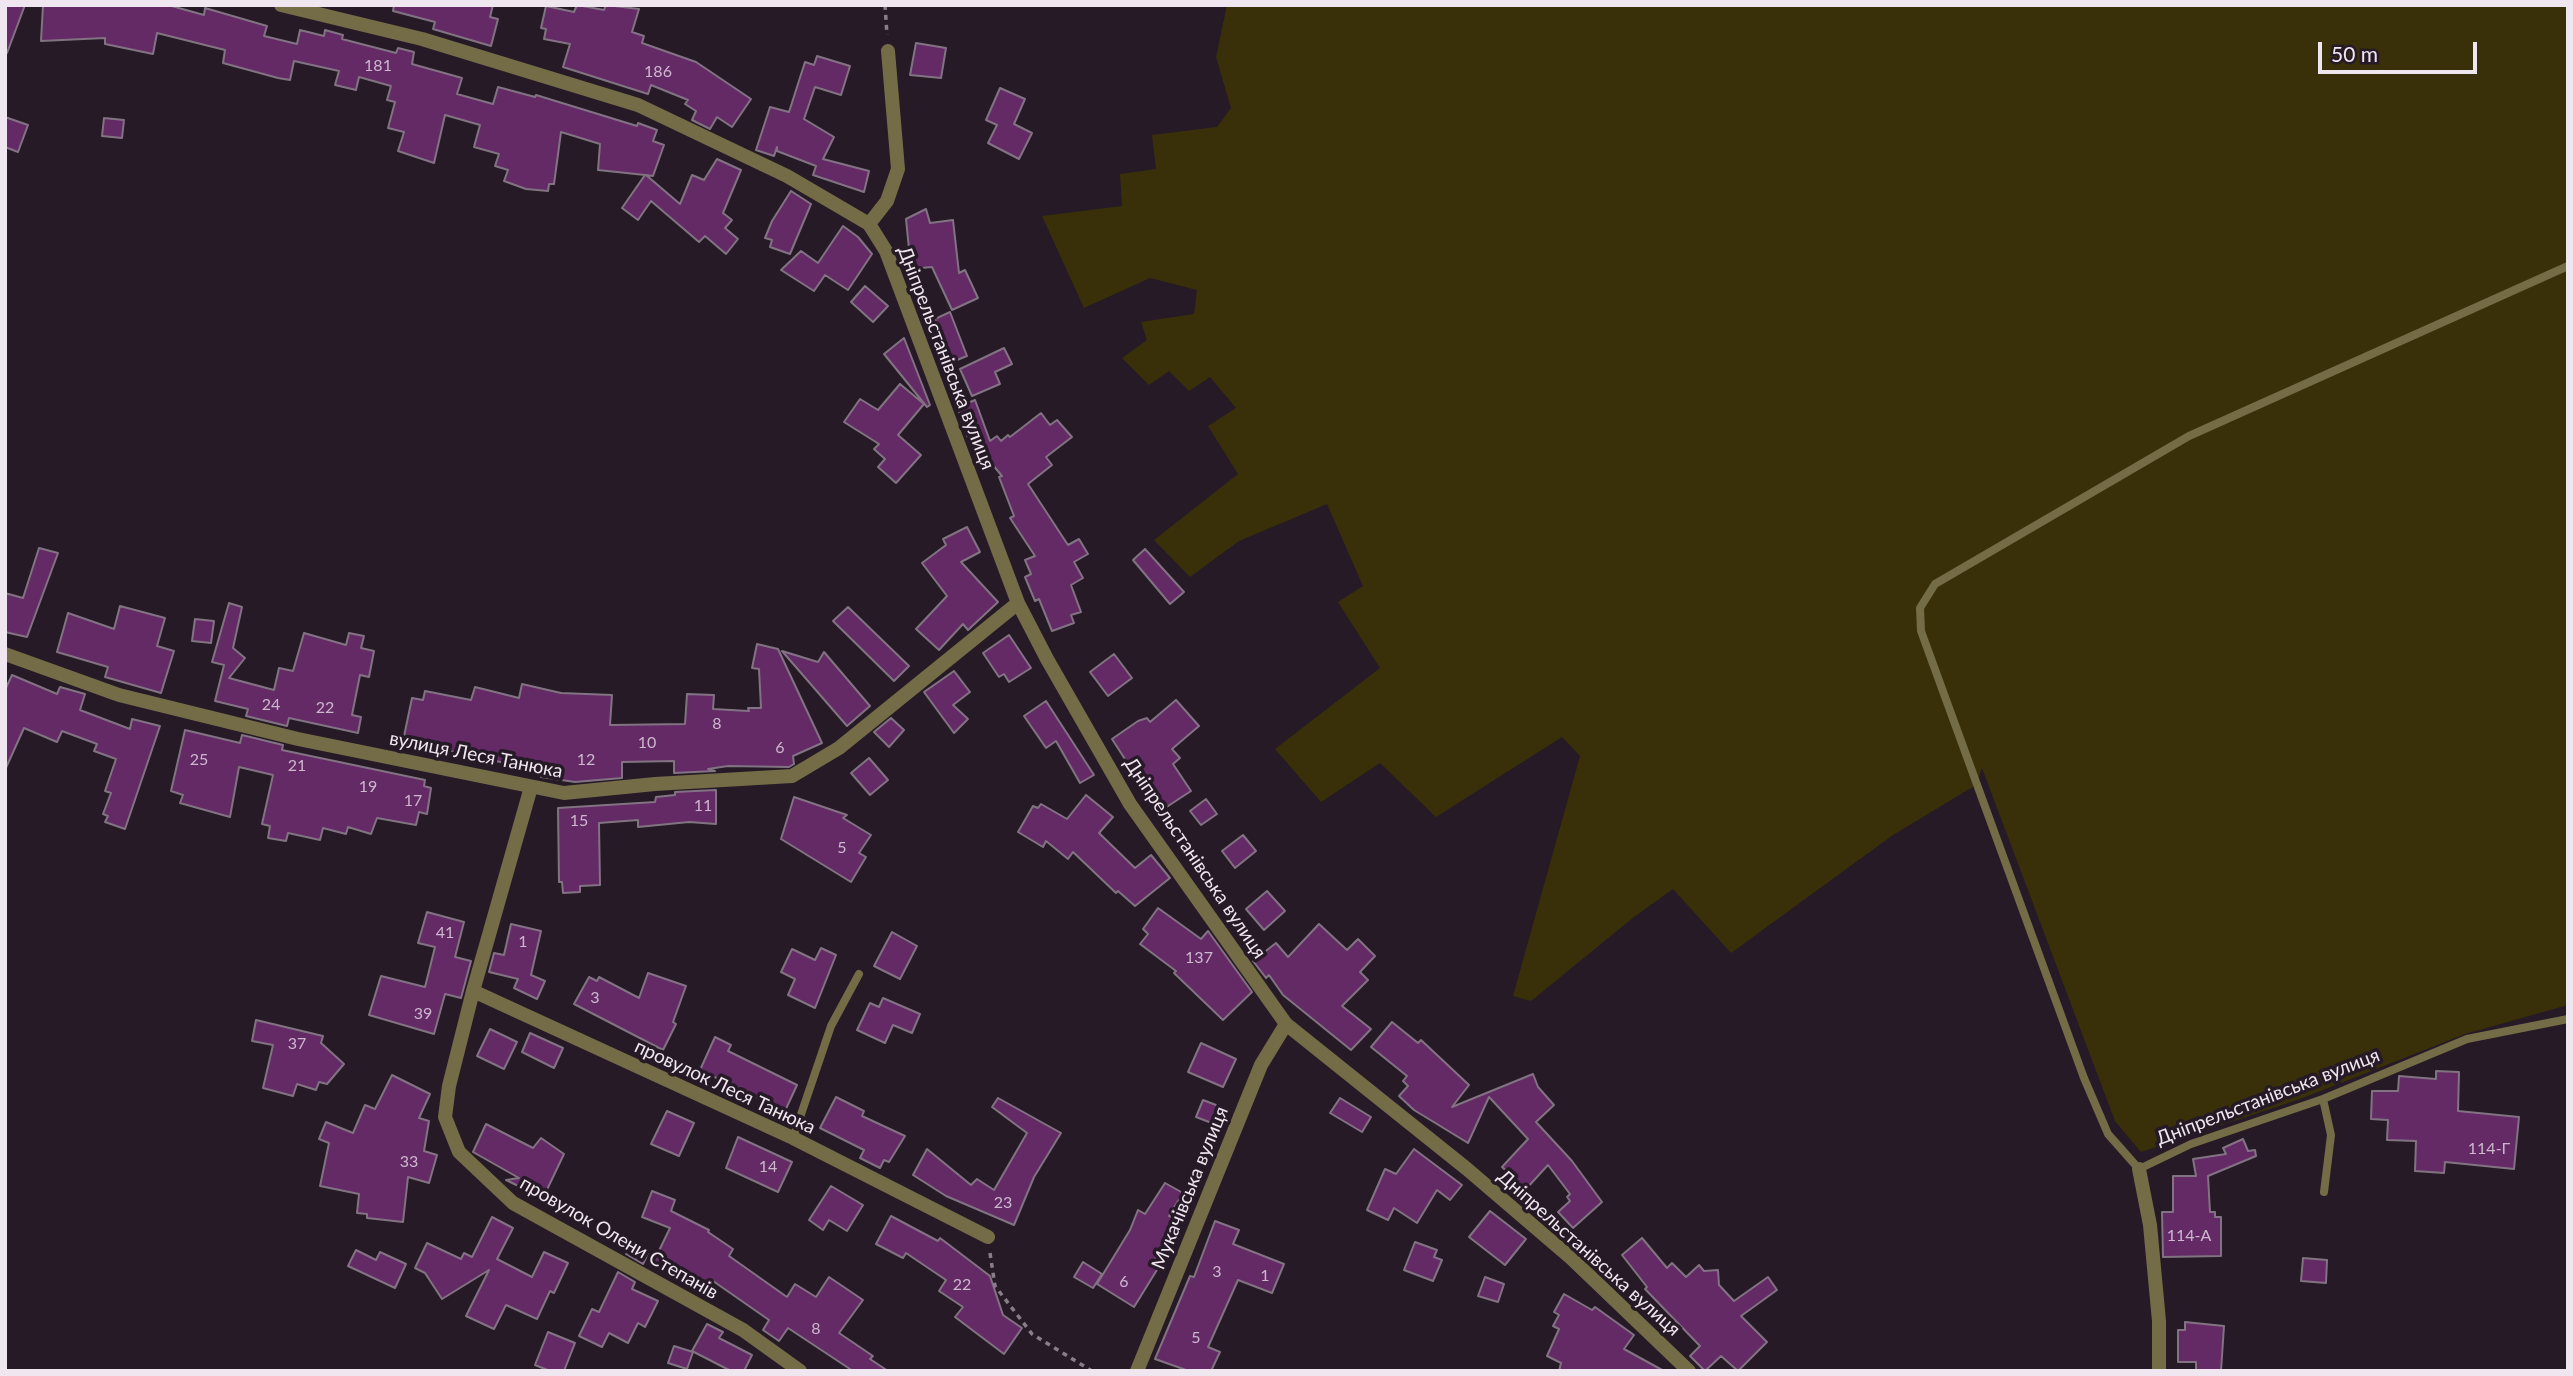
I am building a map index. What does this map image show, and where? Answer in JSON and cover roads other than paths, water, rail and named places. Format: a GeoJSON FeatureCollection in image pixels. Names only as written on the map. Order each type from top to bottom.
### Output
{"type":"FeatureCollection","features":[{"type":"Feature","properties":{"kind":"street","name":"Дніпрельстанівська вулиця"},"geometry":{"type":"LineString","coordinates":[[281,5],[422,39],[638,105],[787,176],[869,224],[886,251],[1018,603],[1046,659],[1130,804],[1286,1024],[1467,1169],[1571,1258],[1689,1371]]}},
{"type":"Feature","properties":{"kind":"street"},"geometry":{"type":"LineString","coordinates":[[869,224],[887,201],[898,169],[888,51]]}},
{"type":"Feature","properties":{"kind":"street","name":"вулиця Леся Танюка"},"geometry":{"type":"LineString","coordinates":[[5,654],[119,695],[298,739],[564,793],[656,784],[792,776],[839,748],[1018,603]]}},
{"type":"Feature","properties":{"kind":"street"},"geometry":{"type":"LineString","coordinates":[[473,991],[531,787]]}},
{"type":"Feature","properties":{"kind":"street","name":"провулок Леся Танюка"},"geometry":{"type":"LineString","coordinates":[[473,991],[793,1138],[988,1237]]}},
{"type":"Feature","properties":{"kind":"street","name":"провулок Олени Степанів"},"geometry":{"type":"LineString","coordinates":[[473,991],[449,1086],[445,1117],[459,1152],[513,1203],[743,1330],[800,1371]]}},
{"type":"Feature","properties":{"kind":"street","name":"Мукачівська вулиця"},"geometry":{"type":"LineString","coordinates":[[1137,1371],[1261,1065],[1286,1024]]}},
{"type":"Feature","properties":{"kind":"street"},"geometry":{"type":"LineString","coordinates":[[2138,1169],[2150,1224],[2159,1321],[2159,1371]]}},
{"type":"Feature","properties":{"kind":"lane"},"geometry":{"type":"LineString","coordinates":[[2138,1169],[2108,1133],[2084,1078],[1921,631],[1920,608],[1935,584],[2189,436],[2568,266]]}},
{"type":"Feature","properties":{"kind":"lane"},"geometry":{"type":"LineString","coordinates":[[793,1138],[831,1026],[859,974]]}},
{"type":"Feature","properties":{"kind":"lane","name":"Дніпрельстанівська вулиця"},"geometry":{"type":"LineString","coordinates":[[2138,1169],[2191,1144],[2323,1099],[2467,1039],[2568,1019]]}},
{"type":"Feature","properties":{"kind":"lane"},"geometry":{"type":"LineString","coordinates":[[2323,1099],[2331,1135],[2324,1192]]}}]}
